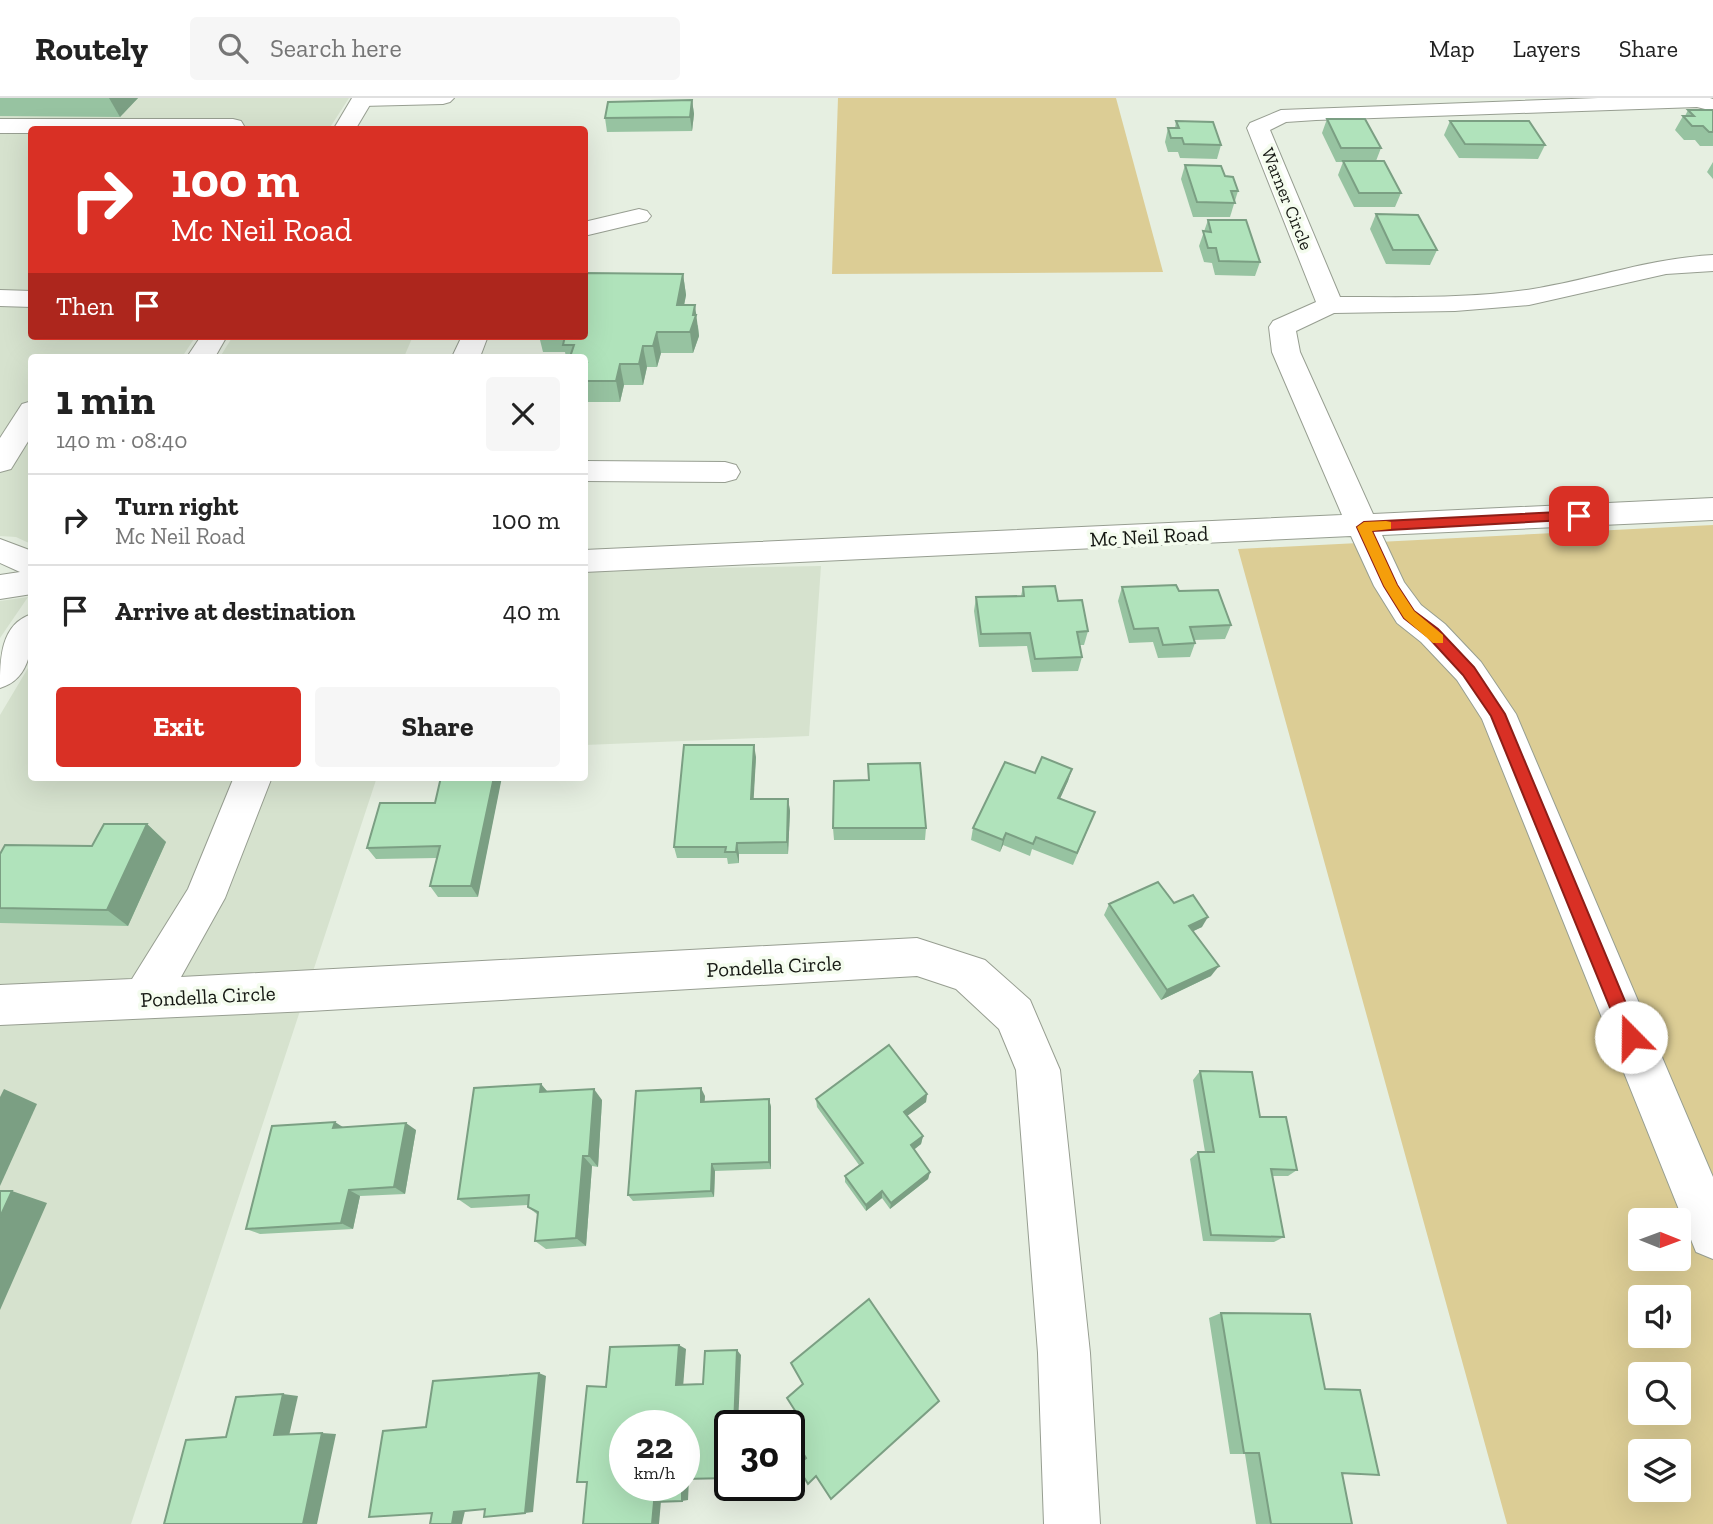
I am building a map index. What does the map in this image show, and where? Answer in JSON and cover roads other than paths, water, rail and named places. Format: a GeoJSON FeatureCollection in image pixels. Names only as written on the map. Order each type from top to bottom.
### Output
{"type":"FeatureCollection","features":[{"type":"Feature","properties":{"kind":"street"},"geometry":{"type":"LineString","coordinates":[[346,126],[363,99],[443,98]]}},
{"type":"Feature","properties":{"kind":"street","name":"Warner Circle"},"geometry":{"type":"LineString","coordinates":[[1330,305],[1258,128],[1281,116],[1697,101],[1713,105]]}},
{"type":"Feature","properties":{"kind":"street"},"geometry":{"type":"LineString","coordinates":[[0,126],[233,126]]}},
{"type":"Feature","properties":{"kind":"street"},"geometry":{"type":"LineString","coordinates":[[588,228],[639,216]]}},
{"type":"Feature","properties":{"kind":"street"},"geometry":{"type":"LineString","coordinates":[[1713,263],[1693,262],[1652,269],[1585,287],[1528,297],[1444,303],[1330,305],[1282,327],[1286,352],[1312,416],[1390,586],[1409,614],[1433,633],[1469,671],[1498,714],[1713,1235]]}},
{"type":"Feature","properties":{"kind":"street"},"geometry":{"type":"LineString","coordinates":[[0,298],[28,299]]}},
{"type":"Feature","properties":{"kind":"street"},"geometry":{"type":"LineString","coordinates":[[0,462],[28,416]]}},
{"type":"Feature","properties":{"kind":"street"},"geometry":{"type":"LineString","coordinates":[[588,471],[724,472]]}},
{"type":"Feature","properties":{"kind":"street","name":"Mc Neil Road"},"geometry":{"type":"LineString","coordinates":[[588,561],[1713,509]]}},
{"type":"Feature","properties":{"kind":"street"},"geometry":{"type":"LineString","coordinates":[[0,550],[28,562]]}},
{"type":"Feature","properties":{"kind":"street"},"geometry":{"type":"LineString","coordinates":[[0,587],[28,583]]}},
{"type":"Feature","properties":{"kind":"street"},"geometry":{"type":"LineString","coordinates":[[0,675],[28,632]]}},
{"type":"Feature","properties":{"kind":"street"},"geometry":{"type":"LineString","coordinates":[[144,999],[205,898],[251,781]]}},
{"type":"Feature","properties":{"kind":"street","name":"Pondella Circle"},"geometry":{"type":"LineString","coordinates":[[0,1005],[917,957],[970,974],[1015,1015],[1038,1070],[1064,1353],[1072,1524]]}}]}
